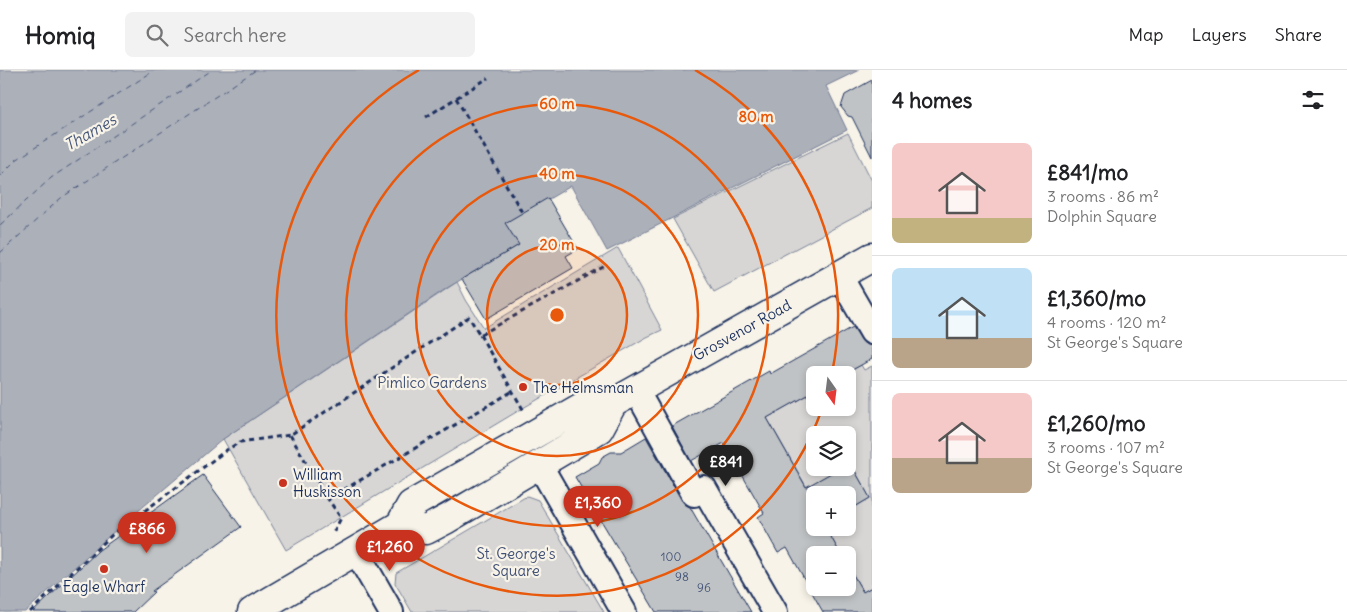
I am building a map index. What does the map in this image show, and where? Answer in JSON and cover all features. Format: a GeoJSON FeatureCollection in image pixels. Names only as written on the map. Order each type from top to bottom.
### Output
{"type":"FeatureCollection","features":[{"type":"Feature","properties":{"kind":"highway","name":"Grosvenor Road"},"geometry":{"type":"LineString","coordinates":[[252,612],[400,525],[411,505],[536,433],[587,404],[613,403],[872,257]]}},
{"type":"Feature","properties":{"kind":"highway"},"geometry":{"type":"LineString","coordinates":[[400,525],[426,530],[599,429],[613,403]]}},
{"type":"Feature","properties":{"kind":"street"},"geometry":{"type":"LineString","coordinates":[[839,276],[872,332]]}},
{"type":"Feature","properties":{"kind":"street"},"geometry":{"type":"LineString","coordinates":[[636,390],[694,494],[704,488],[775,612]]}},
{"type":"Feature","properties":{"kind":"street"},"geometry":{"type":"LineString","coordinates":[[539,464],[624,612]]}},
{"type":"Feature","properties":{"kind":"street"},"geometry":{"type":"LineString","coordinates":[[356,551],[391,612]]}},
{"type":"Feature","properties":{"kind":"path"},"geometry":{"type":"LineString","coordinates":[[426,117],[488,78]]}},
{"type":"Feature","properties":{"kind":"path"},"geometry":{"type":"LineString","coordinates":[[456,98],[523,214]]}},
{"type":"Feature","properties":{"kind":"path"},"geometry":{"type":"LineString","coordinates":[[480,336],[606,266]]}},
{"type":"Feature","properties":{"kind":"path"},"geometry":{"type":"LineString","coordinates":[[30,612],[112,535],[228,449],[240,442],[290,435],[469,317],[536,433]]}},
{"type":"Feature","properties":{"kind":"path"},"geometry":{"type":"LineString","coordinates":[[328,499],[513,391]]}},
{"type":"Feature","properties":{"kind":"path"},"geometry":{"type":"LineString","coordinates":[[290,435],[341,518],[330,538]]}},
{"type":"Feature","properties":{"kind":"green space"},"geometry":{"type":"Polygon","coordinates":[[[848,133],[872,181],[872,208],[714,292],[673,219],[848,133]]]}},
{"type":"Feature","properties":{"kind":"green space","name":"Pimlico Gardens"},"geometry":{"type":"Polygon","coordinates":[[[618,248],[662,330],[523,408],[286,550],[223,439],[457,282],[484,328],[618,248]]]}},
{"type":"Feature","properties":{"kind":"green space"},"geometry":{"type":"Polygon","coordinates":[[[861,365],[864,370],[872,366],[872,587],[863,592],[856,580],[856,546],[836,546],[830,536],[856,536],[856,506],[870,498],[856,473],[856,426],[806,426],[806,476],[826,476],[816,486],[806,486],[767,418],[806,396],[806,416],[856,416],[856,368],[861,365]]]}},
{"type":"Feature","properties":{"kind":"green space","name":"St. George's Square"},"geometry":{"type":"Polygon","coordinates":[[[527,496],[538,500],[604,612],[412,612],[395,583],[396,573],[527,496]]]}},
{"type":"Feature","properties":{"kind":"water","name":"Thames"},"geometry":{"type":"Polygon","coordinates":[[[0,70],[859,70],[826,86],[847,130],[607,251],[571,186],[523,214],[519,245],[447,288],[223,439],[117,529],[25,612],[0,612],[0,70]]]}},
{"type":"Feature","properties":{"kind":"building"},"geometry":{"type":"Polygon","coordinates":[[[872,80],[872,157],[852,117],[848,116],[841,107],[845,95],[872,80]]]}},
{"type":"Feature","properties":{"kind":"building"},"geometry":{"type":"Polygon","coordinates":[[[548,198],[578,249],[566,256],[573,268],[486,319],[462,279],[519,245],[505,223],[548,198]]]}},
{"type":"Feature","properties":{"kind":"building"},"geometry":{"type":"Polygon","coordinates":[[[853,327],[865,344],[872,346],[872,359],[856,368],[856,366],[806,366],[806,396],[767,418],[806,487],[806,536],[830,536],[836,546],[806,546],[806,582],[787,548],[778,553],[758,517],[764,513],[724,443],[691,461],[672,426],[769,371],[770,374],[853,327]]]}},
{"type":"Feature","properties":{"kind":"building"},"geometry":{"type":"Polygon","coordinates":[[[646,437],[682,501],[690,507],[751,612],[656,612],[575,477],[599,463],[602,457],[611,452],[621,452],[646,437]]]}},
{"type":"Feature","properties":{"kind":"building"},"geometry":{"type":"Polygon","coordinates":[[[856,473],[870,498],[856,506],[856,486],[808,486],[826,476],[856,476],[856,473]]]}},
{"type":"Feature","properties":{"kind":"building"},"geometry":{"type":"Polygon","coordinates":[[[203,475],[241,527],[152,591],[154,592],[133,612],[33,612],[99,550],[203,475]]]}},
{"type":"Feature","properties":{"kind":"building"},"geometry":{"type":"Polygon","coordinates":[[[856,580],[863,592],[872,587],[872,612],[823,612],[814,596],[856,596],[856,580]]]}},
{"type":"Feature","properties":{"kind":"ferry route"},"geometry":{"type":"LineString","coordinates":[[0,176],[16,160],[155,70]]}},
{"type":"Feature","properties":{"kind":"ferry route"},"geometry":{"type":"LineString","coordinates":[[0,225],[51,178],[212,70]]}},
{"type":"Feature","properties":{"kind":"ferry route"},"geometry":{"type":"LineString","coordinates":[[0,253],[61,198],[256,70]]}},
{"type":"Feature","properties":{"kind":"place","name":"The Helmsman"},"geometry":{"type":"Point","coordinates":[523,387]}},
{"type":"Feature","properties":{"kind":"place","name":"William Huskisson"},"geometry":{"type":"Point","coordinates":[283,483]}},
{"type":"Feature","properties":{"kind":"place","name":"Eagle Wharf"},"geometry":{"type":"Point","coordinates":[104,569]}}]}
